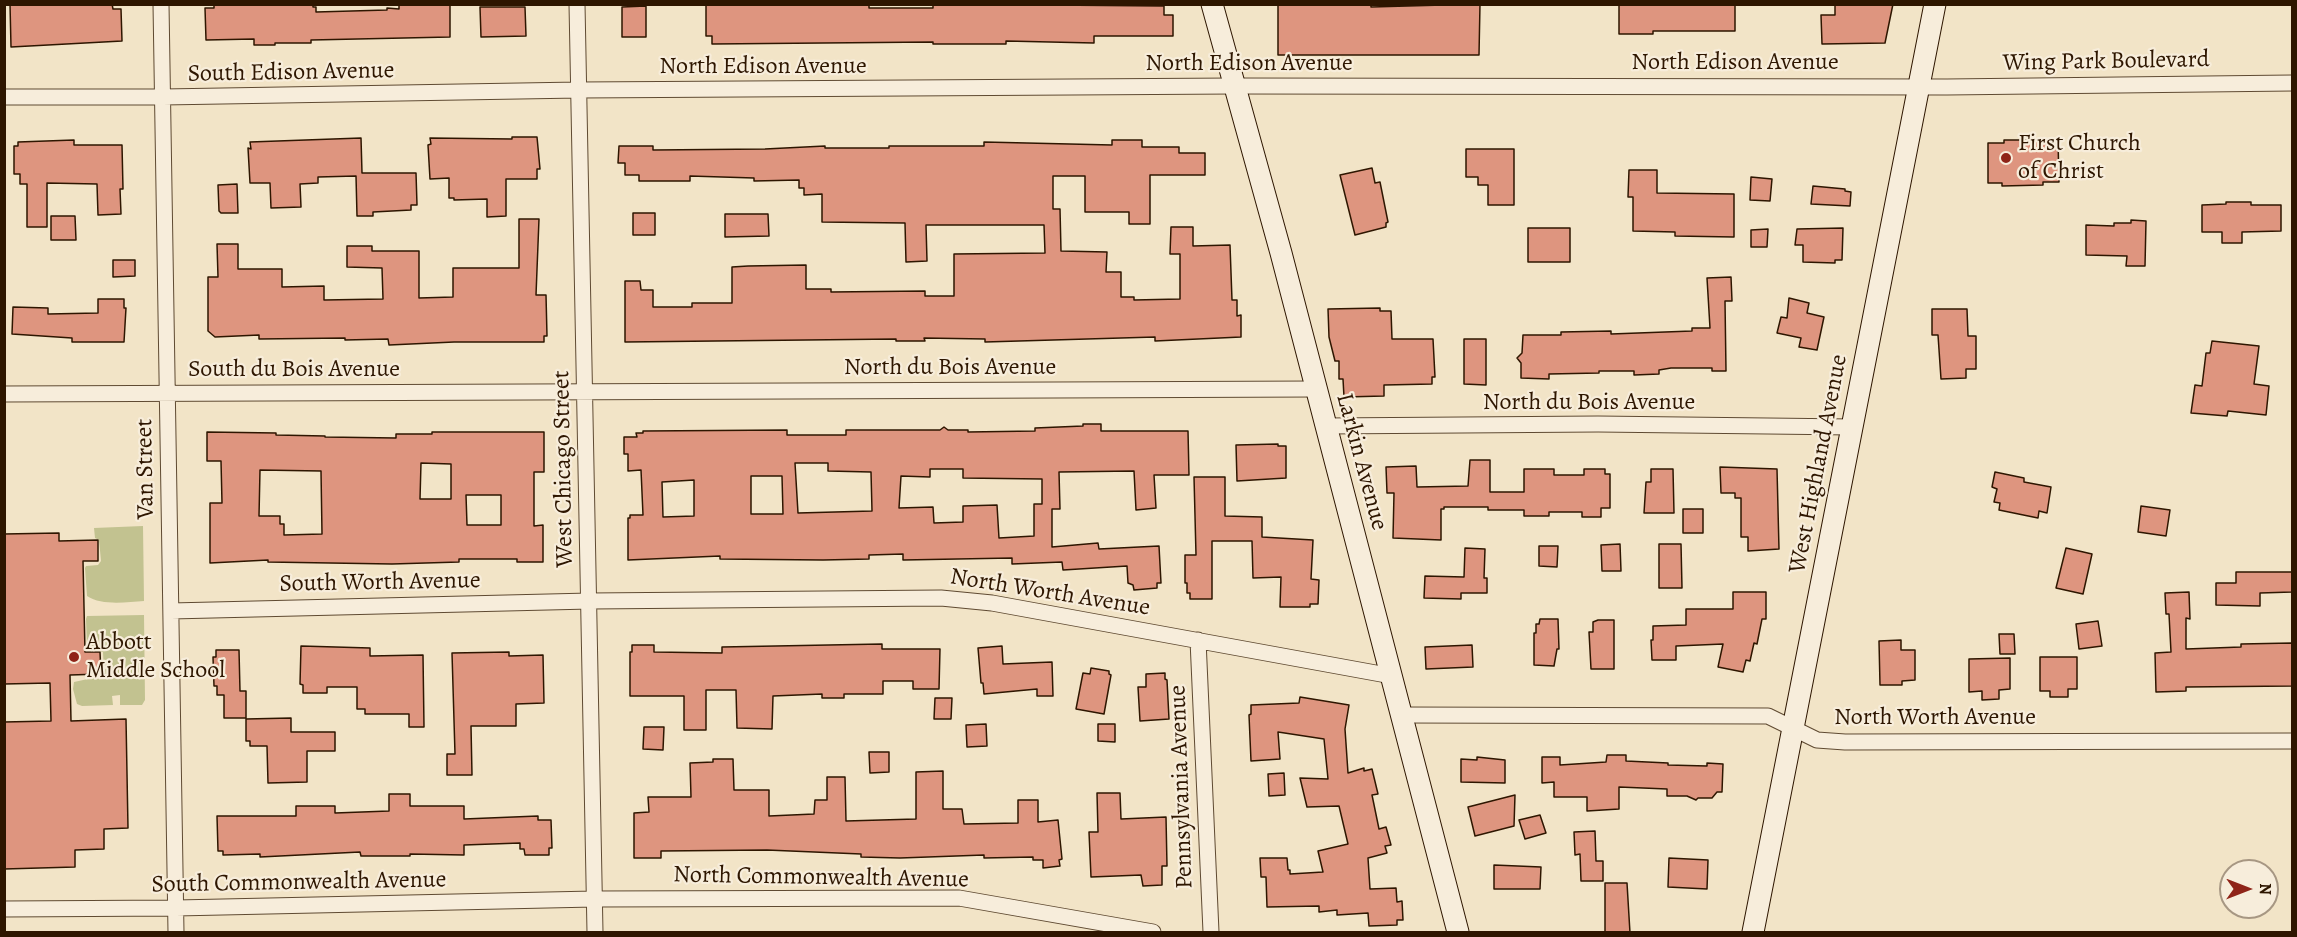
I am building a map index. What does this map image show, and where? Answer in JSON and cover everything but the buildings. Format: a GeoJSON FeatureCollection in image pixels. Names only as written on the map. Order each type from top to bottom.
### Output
{"type":"FeatureCollection","features":[{"type":"Feature","properties":{"kind":"main road","name":"Larkin Avenue"},"geometry":{"type":"LineString","coordinates":[[1212,4],[1281,253],[1458,933]]}},
{"type":"Feature","properties":{"kind":"main road","name":"West Highland Avenue"},"geometry":{"type":"LineString","coordinates":[[1753,933],[1795,728],[1935,4]]}},
{"type":"Feature","properties":{"kind":"street","name":"Van Street"},"geometry":{"type":"LineString","coordinates":[[161,4],[176,933]]}},
{"type":"Feature","properties":{"kind":"street","name":"West Chicago Street"},"geometry":{"type":"LineString","coordinates":[[577,4],[595,933]]}},
{"type":"Feature","properties":{"kind":"street","name":"Wing Park Boulevard"},"geometry":{"type":"LineString","coordinates":[[1920,87],[2292,83]]}},
{"type":"Feature","properties":{"kind":"street","name":"North Edison Avenue"},"geometry":{"type":"LineString","coordinates":[[579,90],[1235,86],[1920,87]]}},
{"type":"Feature","properties":{"kind":"street","name":"South Edison Avenue"},"geometry":{"type":"LineString","coordinates":[[4,97],[163,97],[579,90]]}},
{"type":"Feature","properties":{"kind":"street","name":"North du Bois Avenue"},"geometry":{"type":"LineString","coordinates":[[585,391],[1316,389]]}},
{"type":"Feature","properties":{"kind":"street","name":"South du Bois Avenue"},"geometry":{"type":"LineString","coordinates":[[4,394],[585,391]]}},
{"type":"Feature","properties":{"kind":"street","name":"North du Bois Avenue"},"geometry":{"type":"LineString","coordinates":[[1325,426],[1598,424],[1852,428]]}},
{"type":"Feature","properties":{"kind":"street","name":"North Worth Avenue"},"geometry":{"type":"LineString","coordinates":[[590,601],[949,599],[992,603],[1392,676]]}},
{"type":"Feature","properties":{"kind":"street","name":"South Worth Avenue"},"geometry":{"type":"LineString","coordinates":[[171,611],[590,601]]}},
{"type":"Feature","properties":{"kind":"street","name":"Pennsylvania Avenue"},"geometry":{"type":"LineString","coordinates":[[1198,640],[1210,933]]}},
{"type":"Feature","properties":{"kind":"street","name":"North Worth Avenue"},"geometry":{"type":"LineString","coordinates":[[1403,715],[1768,716],[1817,740],[1845,742],[2292,741]]}},
{"type":"Feature","properties":{"kind":"street","name":"North Commonwealth Avenue"},"geometry":{"type":"LineString","coordinates":[[594,899],[958,898],[1153,933]]}},
{"type":"Feature","properties":{"kind":"street","name":"South Commonwealth Avenue"},"geometry":{"type":"LineString","coordinates":[[4,909],[176,908],[594,899]]}},
{"type":"Feature","properties":{"kind":"green space"},"geometry":{"type":"Polygon","coordinates":[[[143,526],[144,601],[107,602],[87,596],[85,568],[98,565],[101,561],[99,540],[95,538],[94,528],[143,526]]]}},
{"type":"Feature","properties":{"kind":"green space"},"geometry":{"type":"Polygon","coordinates":[[[144,615],[145,700],[142,705],[120,705],[120,695],[112,696],[113,705],[82,706],[77,704],[73,689],[74,682],[102,676],[104,672],[103,652],[87,647],[87,616],[144,615]]]}},
{"type":"Feature","properties":{"kind":"place","name":"First Church of Christ"},"geometry":{"type":"Point","coordinates":[2006,158]}},
{"type":"Feature","properties":{"kind":"place","name":"Abbott Middle School"},"geometry":{"type":"Point","coordinates":[74,657]}}]}
